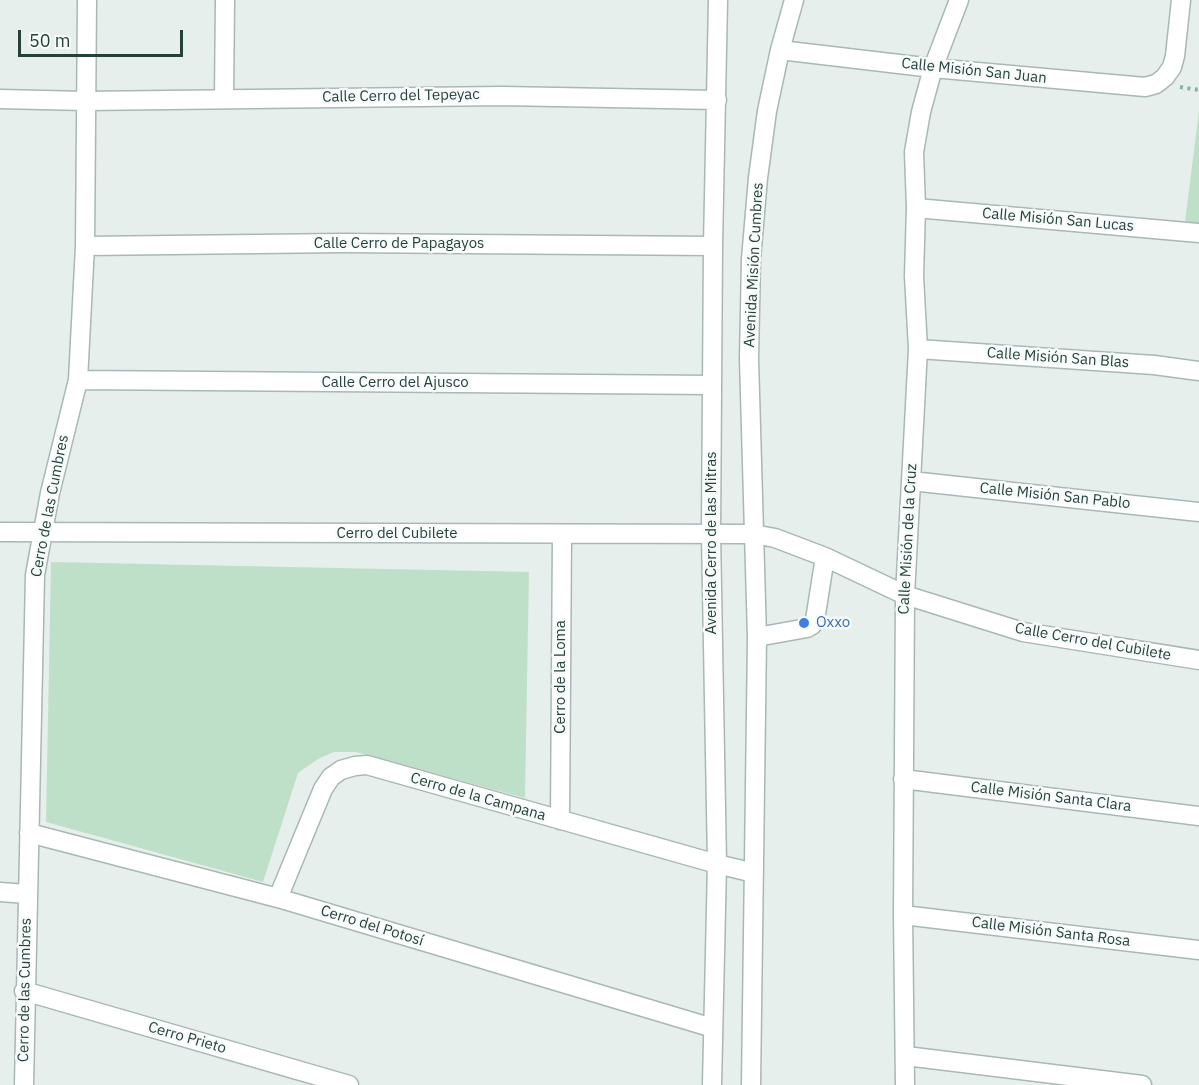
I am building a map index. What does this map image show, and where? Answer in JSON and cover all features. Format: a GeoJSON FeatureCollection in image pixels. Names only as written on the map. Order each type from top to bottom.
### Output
{"type":"FeatureCollection","features":[{"type":"Feature","properties":{"kind":"street","name":"Cerro de las Cumbres"},"geometry":{"type":"LineString","coordinates":[[24,1085],[24,991],[35,575],[42,534],[78,380],[85,246],[87,0]]}},
{"type":"Feature","properties":{"kind":"street"},"geometry":{"type":"LineString","coordinates":[[224,98],[225,0]]}},
{"type":"Feature","properties":{"kind":"street","name":"Avenida Cerro de las Mitras"},"geometry":{"type":"LineString","coordinates":[[712,1085],[717,864],[711,534],[712,246],[718,0]]}},
{"type":"Feature","properties":{"kind":"street","name":"Avenida Misión Cumbres"},"geometry":{"type":"LineString","coordinates":[[753,534],[749,359],[751,259],[767,111],[794,0]]}},
{"type":"Feature","properties":{"kind":"street","name":"Calle Misión de la Cruz"},"geometry":{"type":"LineString","coordinates":[[905,1085],[903,779],[905,595],[918,349],[914,276],[916,208],[914,152],[921,112],[933,68],[959,0]]}},
{"type":"Feature","properties":{"kind":"street","name":"Calle Misión San Juan"},"geometry":{"type":"LineString","coordinates":[[780,50],[933,68],[1145,87],[1156,84],[1166,77],[1172,67],[1181,0]]}},
{"type":"Feature","properties":{"kind":"street","name":"Calle Cerro del Tepeyac"},"geometry":{"type":"LineString","coordinates":[[0,99],[85,101],[502,96],[717,100]]}},
{"type":"Feature","properties":{"kind":"street","name":"Calle Misión San Lucas"},"geometry":{"type":"LineString","coordinates":[[916,208],[1199,233]]}},
{"type":"Feature","properties":{"kind":"street","name":"Calle Cerro de Papagayos"},"geometry":{"type":"LineString","coordinates":[[85,246],[343,243],[712,246]]}},
{"type":"Feature","properties":{"kind":"street","name":"Calle Misión San Blas"},"geometry":{"type":"LineString","coordinates":[[918,349],[1154,365],[1199,371]]}},
{"type":"Feature","properties":{"kind":"street","name":"Calle Cerro del Ajusco"},"geometry":{"type":"LineString","coordinates":[[78,380],[712,385]]}},
{"type":"Feature","properties":{"kind":"street","name":"Calle Misión San Pablo"},"geometry":{"type":"LineString","coordinates":[[911,481],[1199,512]]}},
{"type":"Feature","properties":{"kind":"street","name":"Cerro del Cubilete"},"geometry":{"type":"LineString","coordinates":[[0,532],[42,534],[753,534]]}},
{"type":"Feature","properties":{"kind":"street","name":"Cerro de la Loma"},"geometry":{"type":"LineString","coordinates":[[560,820],[562,534]]}},
{"type":"Feature","properties":{"kind":"street"},"geometry":{"type":"LineString","coordinates":[[751,1085],[757,637],[753,534]]}},
{"type":"Feature","properties":{"kind":"street","name":"Calle Cerro del Cubilete"},"geometry":{"type":"LineString","coordinates":[[753,534],[774,538],[825,557],[905,595],[1023,632],[1199,660]]}},
{"type":"Feature","properties":{"kind":"street"},"geometry":{"type":"LineString","coordinates":[[757,637],[807,628],[812,625],[815,620],[825,557]]}},
{"type":"Feature","properties":{"kind":"street","name":"Cerro de la Campana"},"geometry":{"type":"LineString","coordinates":[[278,898],[322,789],[331,777],[341,770],[367,765],[754,873]]}},
{"type":"Feature","properties":{"kind":"street","name":"Calle Misión Santa Clara"},"geometry":{"type":"LineString","coordinates":[[903,779],[1199,816]]}},
{"type":"Feature","properties":{"kind":"street","name":"Cerro del Potosí"},"geometry":{"type":"LineString","coordinates":[[29,833],[278,898],[713,1028]]}},
{"type":"Feature","properties":{"kind":"street"},"geometry":{"type":"LineString","coordinates":[[0,892],[27,894]]}},
{"type":"Feature","properties":{"kind":"street","name":"Calle Misión Santa Rosa"},"geometry":{"type":"LineString","coordinates":[[903,915],[1199,950]]}},
{"type":"Feature","properties":{"kind":"street","name":"Cerro Prieto"},"geometry":{"type":"LineString","coordinates":[[24,991],[350,1085]]}},
{"type":"Feature","properties":{"kind":"street"},"geometry":{"type":"LineString","coordinates":[[906,1056],[1142,1085]]}},
{"type":"Feature","properties":{"kind":"green space"},"geometry":{"type":"Polygon","coordinates":[[[1199,111],[1199,225],[1185,222],[1199,111]]]}},
{"type":"Feature","properties":{"kind":"green space"},"geometry":{"type":"Polygon","coordinates":[[[51,562],[529,572],[525,798],[356,752],[334,752],[318,759],[298,773],[263,882],[46,822],[51,562]]]}},
{"type":"Feature","properties":{"kind":"place","name":"Oxxo"},"geometry":{"type":"Point","coordinates":[804,623]}}]}
